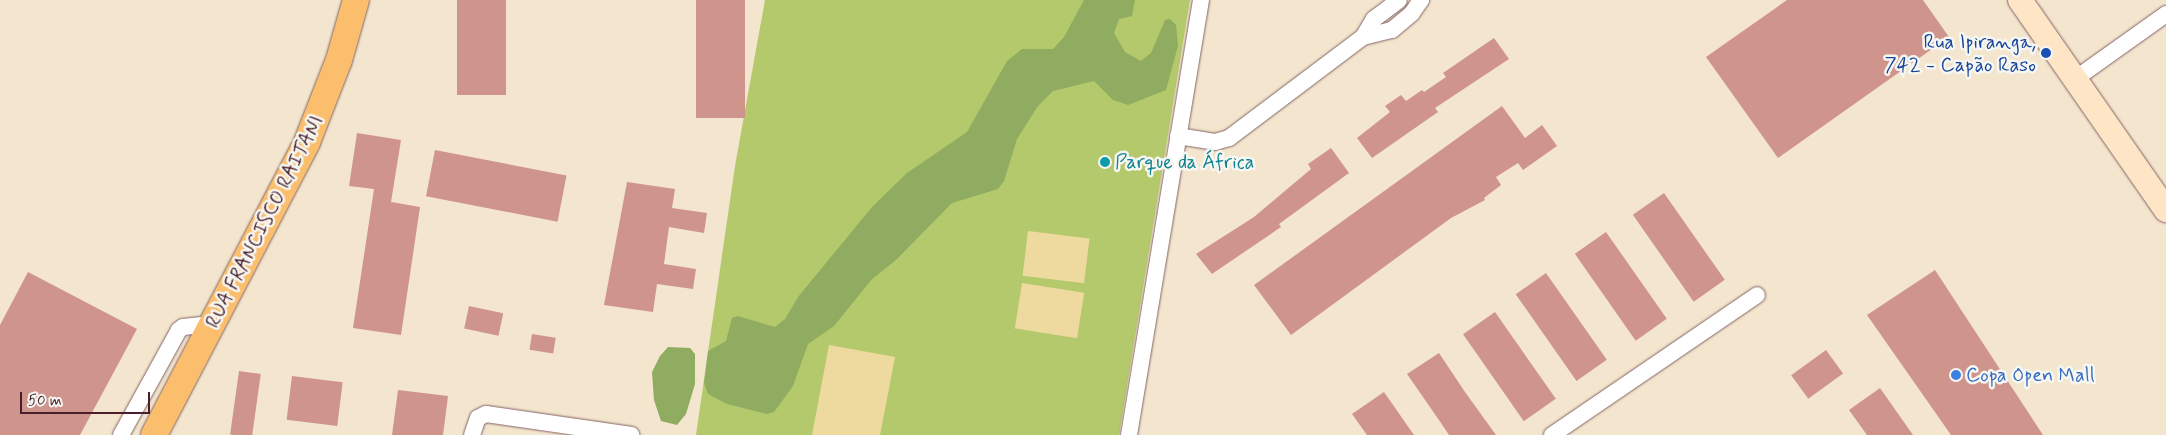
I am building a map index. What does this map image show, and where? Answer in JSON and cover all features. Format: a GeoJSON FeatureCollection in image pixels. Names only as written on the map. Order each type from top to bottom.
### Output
{"type":"FeatureCollection","features":[{"type":"Feature","properties":{"kind":"main road","name":"RUA FRANCISCO RAITANI"},"geometry":{"type":"LineString","coordinates":[[154,435],[214,324],[307,142],[339,60],[356,0]]}},
{"type":"Feature","properties":{"kind":"main road"},"geometry":{"type":"LineString","coordinates":[[2020,0],[2166,210]]}},
{"type":"Feature","properties":{"kind":"street"},"geometry":{"type":"LineString","coordinates":[[1129,435],[1201,0]]}},
{"type":"Feature","properties":{"kind":"street"},"geometry":{"type":"LineString","coordinates":[[1178,136],[1223,141],[1363,37],[1382,11],[1399,0]]}},
{"type":"Feature","properties":{"kind":"street"},"geometry":{"type":"LineString","coordinates":[[1363,37],[1392,30],[1412,13],[1421,0]]}},
{"type":"Feature","properties":{"kind":"street"},"geometry":{"type":"LineString","coordinates":[[2075,79],[2166,14]]}},
{"type":"Feature","properties":{"kind":"street"},"geometry":{"type":"LineString","coordinates":[[1552,435],[1757,295]]}},
{"type":"Feature","properties":{"kind":"street"},"geometry":{"type":"LineString","coordinates":[[121,435],[179,330],[183,327],[214,324]]}},
{"type":"Feature","properties":{"kind":"street"},"geometry":{"type":"LineString","coordinates":[[472,435],[478,418],[486,414],[631,435]]}},
{"type":"Feature","properties":{"kind":"green space"},"geometry":{"type":"Polygon","coordinates":[[[765,0],[1190,0],[1119,435],[696,435],[735,166],[765,0]]]}},
{"type":"Feature","properties":{"kind":"green space"},"geometry":{"type":"Polygon","coordinates":[[[1084,0],[1135,0],[1132,16],[1119,19],[1114,33],[1125,52],[1141,61],[1151,53],[1165,20],[1170,19],[1176,25],[1178,46],[1166,90],[1128,105],[1113,100],[1094,81],[1053,91],[1038,106],[1017,139],[1004,181],[998,189],[952,203],[896,260],[872,279],[834,326],[808,344],[793,386],[774,412],[767,414],[727,404],[708,394],[704,383],[708,351],[726,341],[732,318],[738,316],[775,327],[785,319],[798,297],[872,207],[907,173],[967,132],[1007,61],[1022,49],[1053,49],[1064,37],[1084,0]]]}},
{"type":"Feature","properties":{"kind":"green space"},"geometry":{"type":"Polygon","coordinates":[[[668,347],[690,348],[695,354],[695,384],[686,414],[677,425],[661,421],[654,400],[652,372],[660,356],[668,347]]]}},
{"type":"Feature","properties":{"kind":"sand"},"geometry":{"type":"Polygon","coordinates":[[[1028,231],[1090,239],[1084,283],[1023,276],[1028,231]]]}},
{"type":"Feature","properties":{"kind":"sand"},"geometry":{"type":"Polygon","coordinates":[[[1022,283],[1084,293],[1077,338],[1015,328],[1022,283]]]}},
{"type":"Feature","properties":{"kind":"sand"},"geometry":{"type":"Polygon","coordinates":[[[829,345],[895,357],[880,435],[812,435],[829,345]]]}},
{"type":"Feature","properties":{"kind":"building"},"geometry":{"type":"Polygon","coordinates":[[[457,0],[506,0],[506,95],[457,95],[457,0]]]}},
{"type":"Feature","properties":{"kind":"building"},"geometry":{"type":"Polygon","coordinates":[[[696,0],[745,0],[745,118],[696,118],[696,0]]]}},
{"type":"Feature","properties":{"kind":"building"},"geometry":{"type":"Polygon","coordinates":[[[1787,0],[1923,0],[1949,37],[1778,158],[1706,57],[1787,0]]]}},
{"type":"Feature","properties":{"kind":"building"},"geometry":{"type":"Polygon","coordinates":[[[1494,38],[1509,59],[1435,108],[1438,112],[1372,158],[1357,138],[1390,112],[1385,106],[1401,95],[1406,101],[1422,90],[1424,92],[1446,77],[1443,73],[1494,38]]]}},
{"type":"Feature","properties":{"kind":"building"},"geometry":{"type":"Polygon","coordinates":[[[1502,106],[1525,138],[1542,125],[1557,146],[1523,170],[1518,163],[1496,177],[1501,185],[1484,198],[1485,200],[1451,218],[1291,335],[1254,285],[1502,106]]]}},
{"type":"Feature","properties":{"kind":"building"},"geometry":{"type":"Polygon","coordinates":[[[357,133],[401,140],[391,202],[420,207],[401,335],[353,328],[374,189],[349,186],[357,133]]]}},
{"type":"Feature","properties":{"kind":"building"},"geometry":{"type":"Polygon","coordinates":[[[1331,148],[1349,173],[1279,224],[1281,227],[1212,274],[1196,254],[1254,217],[1311,169],[1308,164],[1331,148]]]}},
{"type":"Feature","properties":{"kind":"building"},"geometry":{"type":"Polygon","coordinates":[[[435,150],[567,176],[558,222],[426,196],[435,150]]]}},
{"type":"Feature","properties":{"kind":"building"},"geometry":{"type":"Polygon","coordinates":[[[627,182],[675,189],[672,208],[707,213],[704,233],[669,227],[664,264],[696,269],[693,289],[657,284],[653,312],[604,305],[627,182]]]}},
{"type":"Feature","properties":{"kind":"building"},"geometry":{"type":"Polygon","coordinates":[[[1664,193],[1725,280],[1694,302],[1633,215],[1664,193]]]}},
{"type":"Feature","properties":{"kind":"building"},"geometry":{"type":"Polygon","coordinates":[[[1606,232],[1667,319],[1636,341],[1575,254],[1606,232]]]}},
{"type":"Feature","properties":{"kind":"building","name":"Copa Open Mall"},"geometry":{"type":"Polygon","coordinates":[[[1935,270],[2043,435],[1951,435],[1867,315],[1935,270]]]}},
{"type":"Feature","properties":{"kind":"building"},"geometry":{"type":"Polygon","coordinates":[[[28,272],[137,329],[80,435],[0,435],[0,325],[28,272]]]}},
{"type":"Feature","properties":{"kind":"building"},"geometry":{"type":"Polygon","coordinates":[[[1546,273],[1607,360],[1576,381],[1516,294],[1546,273]]]}},
{"type":"Feature","properties":{"kind":"building"},"geometry":{"type":"Polygon","coordinates":[[[469,306],[503,313],[498,336],[464,328],[469,306]]]}},
{"type":"Feature","properties":{"kind":"building"},"geometry":{"type":"Polygon","coordinates":[[[1495,312],[1556,399],[1524,421],[1463,334],[1495,312]]]}},
{"type":"Feature","properties":{"kind":"building"},"geometry":{"type":"Polygon","coordinates":[[[532,334],[556,338],[553,354],[529,350],[532,334]]]}},
{"type":"Feature","properties":{"kind":"building"},"geometry":{"type":"Polygon","coordinates":[[[1826,350],[1843,373],[1808,399],[1791,375],[1826,350]]]}},
{"type":"Feature","properties":{"kind":"building"},"geometry":{"type":"Polygon","coordinates":[[[1439,353],[1496,435],[1449,435],[1407,374],[1439,353]]]}},
{"type":"Feature","properties":{"kind":"building"},"geometry":{"type":"Polygon","coordinates":[[[239,371],[261,374],[252,435],[230,434],[239,371]]]}},
{"type":"Feature","properties":{"kind":"building"},"geometry":{"type":"Polygon","coordinates":[[[292,376],[343,382],[337,426],[287,420],[292,376]]]}},
{"type":"Feature","properties":{"kind":"building"},"geometry":{"type":"Polygon","coordinates":[[[1880,388],[1913,435],[1867,435],[1849,410],[1880,388]]]}},
{"type":"Feature","properties":{"kind":"building"},"geometry":{"type":"Polygon","coordinates":[[[398,390],[448,396],[443,435],[392,435],[398,390]]]}},
{"type":"Feature","properties":{"kind":"building"},"geometry":{"type":"Polygon","coordinates":[[[1384,392],[1414,435],[1367,435],[1352,414],[1384,392]]]}},
{"type":"Feature","properties":{"kind":"place","name":"Rua Ipiranga, 742 - Capão Raso"},"geometry":{"type":"Point","coordinates":[2046,53]}},
{"type":"Feature","properties":{"kind":"place","name":"Parque da África"},"geometry":{"type":"Point","coordinates":[1105,162]}},
{"type":"Feature","properties":{"kind":"place","name":"Copa Open Mall"},"geometry":{"type":"Point","coordinates":[1956,375]}}]}
